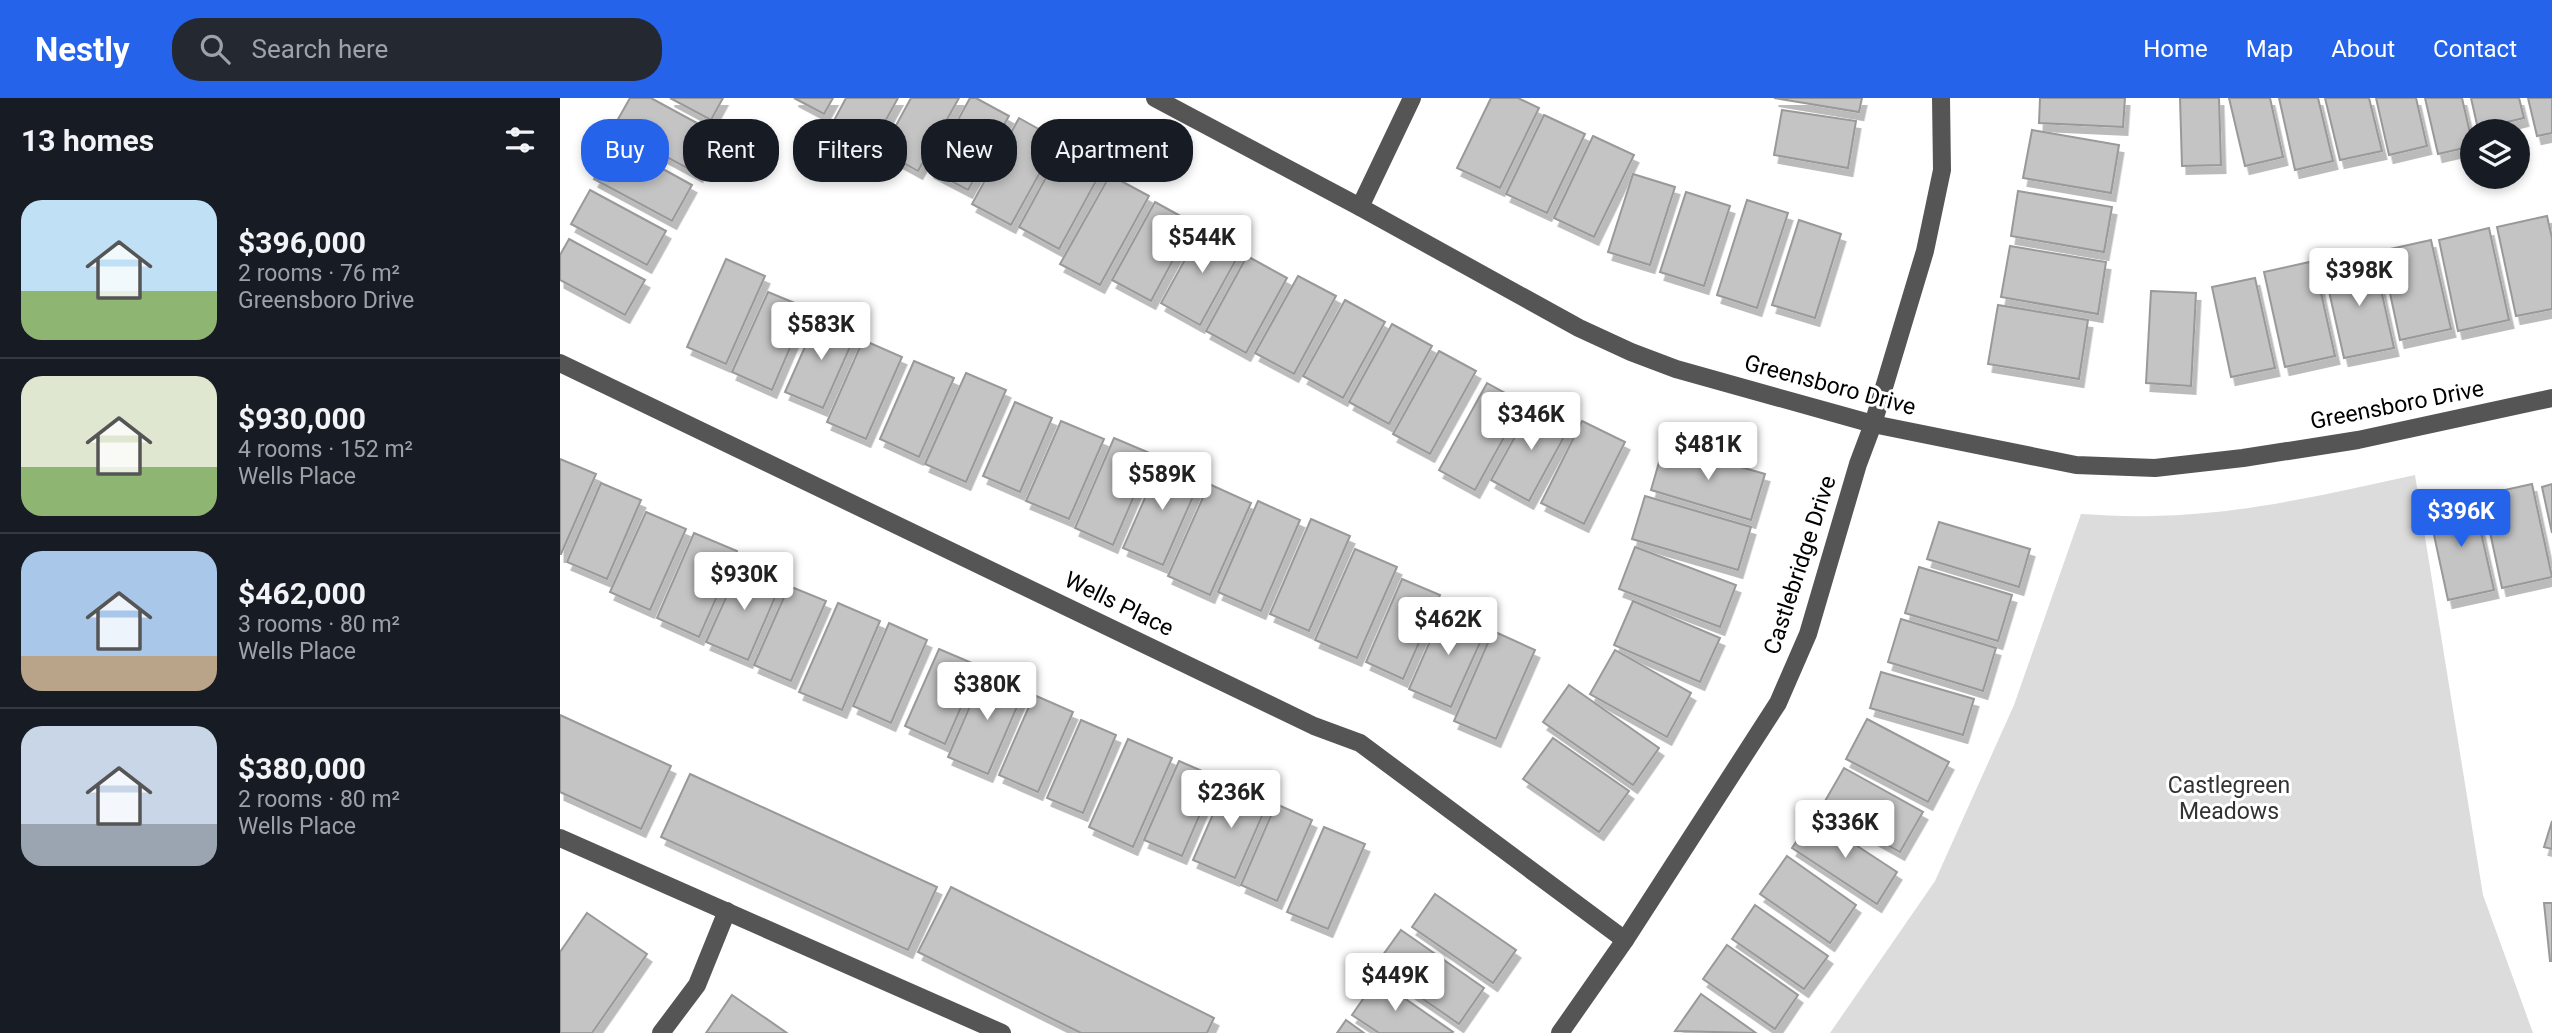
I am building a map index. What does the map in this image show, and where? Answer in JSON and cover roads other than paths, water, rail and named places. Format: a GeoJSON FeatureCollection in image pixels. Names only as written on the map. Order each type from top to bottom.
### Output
{"type":"FeatureCollection","features":[{"type":"Feature","properties":{"kind":"street","name":"Greensboro Drive"},"geometry":{"type":"LineString","coordinates":[[1155,98],[1579,328],[1631,352],[1676,369],[1873,425],[2076,466],[2155,468],[2243,458],[2358,440],[2552,398]]}},
{"type":"Feature","properties":{"kind":"street"},"geometry":{"type":"LineString","coordinates":[[1360,207],[1412,98]]}},
{"type":"Feature","properties":{"kind":"street","name":"Castlebridge Drive"},"geometry":{"type":"LineString","coordinates":[[1560,1033],[1625,940],[1778,703],[1808,634],[1925,251],[1942,170],[1941,98]]}},
{"type":"Feature","properties":{"kind":"street","name":"Wells Place"},"geometry":{"type":"LineString","coordinates":[[560,363],[1314,726],[1360,743],[1625,940]]}},
{"type":"Feature","properties":{"kind":"street"},"geometry":{"type":"LineString","coordinates":[[560,838],[1002,1033]]}},
{"type":"Feature","properties":{"kind":"street"},"geometry":{"type":"LineString","coordinates":[[661,1033],[697,985],[727,911]]}},
{"type":"Feature","properties":{"kind":"park label","name":"Castlegreen Meadows"},"geometry":{"type":"Point","coordinates":[2229,798]}}]}
